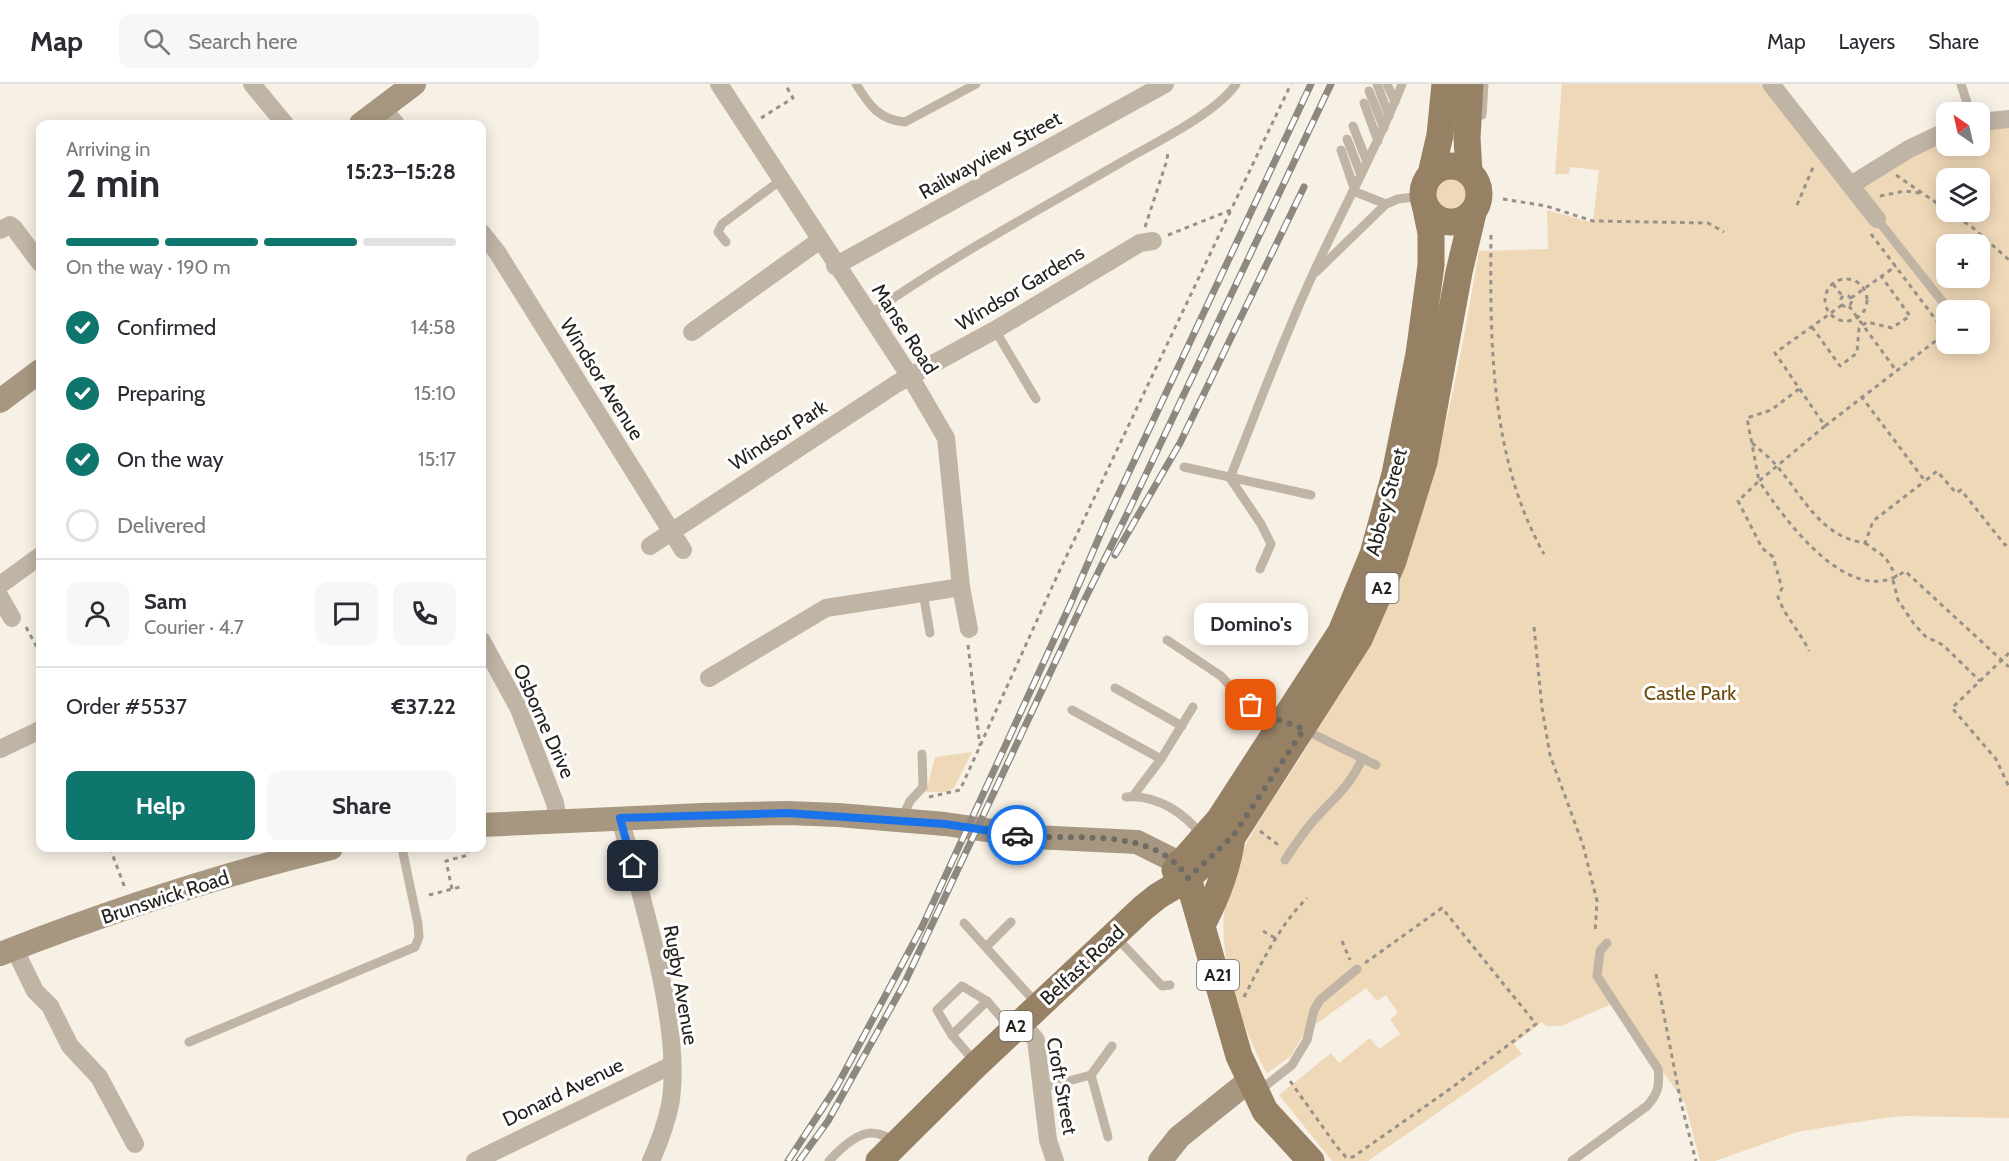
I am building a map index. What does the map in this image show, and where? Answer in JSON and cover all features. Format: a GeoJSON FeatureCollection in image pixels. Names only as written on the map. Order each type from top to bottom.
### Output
{"type":"FeatureCollection","features":[{"type":"Feature","properties":{"kind":"main road"},"geometry":{"type":"LineString","coordinates":[[389,116],[414,84]]}},
{"type":"Feature","properties":{"kind":"main road","name":"Abbey Street"},"geometry":{"type":"LineString","coordinates":[[1158,896],[1184,871],[1244,831],[1341,632],[1373,554],[1395,474],[1419,354],[1431,265],[1427,193],[1440,135],[1445,84]]}},
{"type":"Feature","properties":{"kind":"main road","name":"A2"},"geometry":{"type":"LineString","coordinates":[[1470,84],[1475,131],[1469,172],[1479,188],[1477,206],[1482,220]]}},
{"type":"Feature","properties":{"kind":"main road"},"geometry":{"type":"LineString","coordinates":[[1469,172],[1454,166],[1438,169],[1427,193],[1432,216],[1449,223],[1466,219],[1482,220]]}},
{"type":"Feature","properties":{"kind":"main road","name":"Abbey Street"},"geometry":{"type":"LineString","coordinates":[[1184,871],[1204,838],[1359,639],[1393,561],[1424,462],[1445,360],[1459,272],[1482,220]]}},
{"type":"Feature","properties":{"kind":"main road"},"geometry":{"type":"LineString","coordinates":[[0,401],[36,374]]}},
{"type":"Feature","properties":{"kind":"main road"},"geometry":{"type":"LineString","coordinates":[[486,825],[620,818],[906,811],[945,824],[995,832],[1137,842],[1184,871]]}},
{"type":"Feature","properties":{"kind":"main road"},"geometry":{"type":"LineString","coordinates":[[1203,923],[1217,897],[1229,857],[1244,831]]}},
{"type":"Feature","properties":{"kind":"main road","name":"Brunswick Road"},"geometry":{"type":"LineString","coordinates":[[7,951],[132,906],[280,860],[314,852]]}},
{"type":"Feature","properties":{"kind":"main road","name":"A21"},"geometry":{"type":"LineString","coordinates":[[1184,871],[1203,923],[1239,1056],[1265,1111],[1311,1161]]}},
{"type":"Feature","properties":{"kind":"main road","name":"Belfast Road"},"geometry":{"type":"LineString","coordinates":[[879,1161],[1024,1019],[1158,896]]}},
{"type":"Feature","properties":{"kind":"main road"},"geometry":{"type":"LineString","coordinates":[[1160,1161],[1179,1137],[1253,1086]]}},
{"type":"Feature","properties":{"kind":"street"},"geometry":{"type":"LineString","coordinates":[[252,84],[282,120]]}},
{"type":"Feature","properties":{"kind":"street","name":"Manse Road"},"geometry":{"type":"LineString","coordinates":[[719,84],[836,266],[870,314],[946,438],[961,587],[969,629]]}},
{"type":"Feature","properties":{"kind":"street","name":"Railwayview Street"},"geometry":{"type":"LineString","coordinates":[[836,266],[1165,84]]}},
{"type":"Feature","properties":{"kind":"street"},"geometry":{"type":"LineString","coordinates":[[1772,84],[1866,204],[1872,224]]}},
{"type":"Feature","properties":{"kind":"street"},"geometry":{"type":"LineString","coordinates":[[1990,121],[2009,119]]}},
{"type":"Feature","properties":{"kind":"street"},"geometry":{"type":"LineString","coordinates":[[1851,184],[1936,137]]}},
{"type":"Feature","properties":{"kind":"street"},"geometry":{"type":"LineString","coordinates":[[0,230],[10,225],[36,257]]}},
{"type":"Feature","properties":{"kind":"street","name":"Windsor Avenue"},"geometry":{"type":"LineString","coordinates":[[486,239],[503,262],[683,550]]}},
{"type":"Feature","properties":{"kind":"street"},"geometry":{"type":"LineString","coordinates":[[692,332],[820,240]]}},
{"type":"Feature","properties":{"kind":"street","name":"Windsor Gardens"},"geometry":{"type":"LineString","coordinates":[[911,378],[1146,242]]}},
{"type":"Feature","properties":{"kind":"street","name":"Windsor Park"},"geometry":{"type":"LineString","coordinates":[[650,546],[896,384],[911,378]]}},
{"type":"Feature","properties":{"kind":"street"},"geometry":{"type":"LineString","coordinates":[[0,585],[36,559]]}},
{"type":"Feature","properties":{"kind":"street"},"geometry":{"type":"LineString","coordinates":[[709,678],[826,608],[961,587]]}},
{"type":"Feature","properties":{"kind":"street"},"geometry":{"type":"LineString","coordinates":[[0,597],[12,618]]}},
{"type":"Feature","properties":{"kind":"street","name":"Osborne Drive"},"geometry":{"type":"LineString","coordinates":[[486,647],[519,709],[555,803],[558,821]]}},
{"type":"Feature","properties":{"kind":"street"},"geometry":{"type":"LineString","coordinates":[[0,749],[36,732]]}},
{"type":"Feature","properties":{"kind":"street","name":"Rugby Avenue"},"geometry":{"type":"LineString","coordinates":[[620,818],[664,999],[672,1065],[670,1104],[651,1161]]}},
{"type":"Feature","properties":{"kind":"street"},"geometry":{"type":"LineString","coordinates":[[7,951],[35,991],[50,1006],[70,1046],[99,1077],[135,1144]]}},
{"type":"Feature","properties":{"kind":"street","name":"Croft Street"},"geometry":{"type":"LineString","coordinates":[[1024,1019],[1036,1040],[1048,1140],[1055,1161]]}},
{"type":"Feature","properties":{"kind":"street","name":"Donard Avenue"},"geometry":{"type":"LineString","coordinates":[[475,1161],[672,1065]]}},
{"type":"Feature","properties":{"kind":"lane"},"geometry":{"type":"LineString","coordinates":[[855,84],[871,108],[892,121],[905,122],[976,84]]}},
{"type":"Feature","properties":{"kind":"lane"},"geometry":{"type":"LineString","coordinates":[[870,314],[931,272],[1169,134],[1226,98],[1236,84]]}},
{"type":"Feature","properties":{"kind":"lane"},"geometry":{"type":"LineString","coordinates":[[1377,84],[1389,116]]}},
{"type":"Feature","properties":{"kind":"lane"},"geometry":{"type":"LineString","coordinates":[[1387,84],[1395,102]]}},
{"type":"Feature","properties":{"kind":"lane"},"geometry":{"type":"LineString","coordinates":[[1475,131],[1484,84]]}},
{"type":"Feature","properties":{"kind":"lane"},"geometry":{"type":"LineString","coordinates":[[1961,84],[1967,102]]}},
{"type":"Feature","properties":{"kind":"lane"},"geometry":{"type":"LineString","coordinates":[[1230,478],[1312,276],[1353,188],[1378,141],[1400,86]]}},
{"type":"Feature","properties":{"kind":"lane"},"geometry":{"type":"LineString","coordinates":[[1369,91],[1384,128]]}},
{"type":"Feature","properties":{"kind":"lane"},"geometry":{"type":"LineString","coordinates":[[1364,103],[1378,141]]}},
{"type":"Feature","properties":{"kind":"lane"},"geometry":{"type":"LineString","coordinates":[[1353,126],[1367,162]]}},
{"type":"Feature","properties":{"kind":"lane"},"geometry":{"type":"LineString","coordinates":[[1347,139],[1361,175]]}},
{"type":"Feature","properties":{"kind":"lane"},"geometry":{"type":"LineString","coordinates":[[1341,150],[1353,188],[1386,204]]}},
{"type":"Feature","properties":{"kind":"lane"},"geometry":{"type":"LineString","coordinates":[[726,242],[718,232],[722,224],[781,180]]}},
{"type":"Feature","properties":{"kind":"lane"},"geometry":{"type":"LineString","coordinates":[[1312,276],[1386,204],[1427,193]]}},
{"type":"Feature","properties":{"kind":"lane"},"geometry":{"type":"LineString","coordinates":[[1872,224],[1941,300]]}},
{"type":"Feature","properties":{"kind":"lane"},"geometry":{"type":"LineString","coordinates":[[995,330],[1036,399]]}},
{"type":"Feature","properties":{"kind":"lane"},"geometry":{"type":"LineString","coordinates":[[1184,467],[1311,495]]}},
{"type":"Feature","properties":{"kind":"lane"},"geometry":{"type":"LineString","coordinates":[[1230,478],[1261,524],[1271,544],[1260,570]]}},
{"type":"Feature","properties":{"kind":"lane"},"geometry":{"type":"LineString","coordinates":[[923,593],[930,633]]}},
{"type":"Feature","properties":{"kind":"lane"},"geometry":{"type":"LineString","coordinates":[[1167,640],[1221,676],[1241,698],[1271,717],[1294,725],[1376,765]]}},
{"type":"Feature","properties":{"kind":"lane"},"geometry":{"type":"LineString","coordinates":[[1114,688],[1182,726]]}},
{"type":"Feature","properties":{"kind":"lane"},"geometry":{"type":"LineString","coordinates":[[1193,707],[1161,759],[1129,796],[1152,798],[1192,823],[1204,838]]}},
{"type":"Feature","properties":{"kind":"lane"},"geometry":{"type":"LineString","coordinates":[[1072,710],[1161,759]]}},
{"type":"Feature","properties":{"kind":"lane"},"geometry":{"type":"LineString","coordinates":[[906,811],[923,787],[922,754]]}},
{"type":"Feature","properties":{"kind":"lane"},"geometry":{"type":"LineString","coordinates":[[1287,857],[1300,837],[1344,791],[1354,777],[1362,759]]}},
{"type":"Feature","properties":{"kind":"lane"},"geometry":{"type":"LineString","coordinates":[[189,1042],[415,947],[419,937],[418,924],[403,852]]}},
{"type":"Feature","properties":{"kind":"lane"},"geometry":{"type":"LineString","coordinates":[[987,946],[1011,922]]}},
{"type":"Feature","properties":{"kind":"lane"},"geometry":{"type":"LineString","coordinates":[[964,923],[987,946],[1024,1019]]}},
{"type":"Feature","properties":{"kind":"lane"},"geometry":{"type":"LineString","coordinates":[[1114,935],[1162,986],[1170,985]]}},
{"type":"Feature","properties":{"kind":"lane"},"geometry":{"type":"LineString","coordinates":[[1572,1161],[1647,1106],[1655,1097],[1659,1084],[1658,1069],[1597,976],[1600,951],[1607,943]]}},
{"type":"Feature","properties":{"kind":"lane"},"geometry":{"type":"LineString","coordinates":[[1253,1086],[1284,1072],[1301,1053],[1320,1000],[1357,969]]}},
{"type":"Feature","properties":{"kind":"lane"},"geometry":{"type":"LineString","coordinates":[[977,1064],[952,1035],[937,1010],[962,986],[1024,1019]]}},
{"type":"Feature","properties":{"kind":"lane"},"geometry":{"type":"LineString","coordinates":[[952,1035],[987,1001]]}},
{"type":"Feature","properties":{"kind":"lane"},"geometry":{"type":"LineString","coordinates":[[1041,1088],[1090,1075],[1112,1046]]}},
{"type":"Feature","properties":{"kind":"lane"},"geometry":{"type":"LineString","coordinates":[[1090,1075],[1108,1137]]}},
{"type":"Feature","properties":{"kind":"lane"},"geometry":{"type":"LineString","coordinates":[[829,1161],[843,1148],[867,1134],[875,1132],[898,1142]]}},
{"type":"Feature","properties":{"kind":"path"},"geometry":{"type":"LineString","coordinates":[[747,127],[793,98],[784,84]]}},
{"type":"Feature","properties":{"kind":"path"},"geometry":{"type":"LineString","coordinates":[[906,811],[960,790],[1058,574],[1291,84]]}},
{"type":"Feature","properties":{"kind":"path"},"geometry":{"type":"LineString","coordinates":[[1146,242],[1167,160],[1169,134]]}},
{"type":"Feature","properties":{"kind":"path"},"geometry":{"type":"LineString","coordinates":[[1797,205],[1822,148]]}},
{"type":"Feature","properties":{"kind":"path"},"geometry":{"type":"LineString","coordinates":[[1882,165],[1936,203]]}},
{"type":"Feature","properties":{"kind":"path"},"geometry":{"type":"LineString","coordinates":[[1866,204],[1887,193],[1905,191],[1922,194]]}},
{"type":"Feature","properties":{"kind":"path"},"geometry":{"type":"LineString","coordinates":[[1503,199],[1546,206],[1593,221],[1708,223],[1724,232]]}},
{"type":"Feature","properties":{"kind":"path"},"geometry":{"type":"LineString","coordinates":[[1146,242],[1231,210]]}},
{"type":"Feature","properties":{"kind":"path"},"geometry":{"type":"LineString","coordinates":[[1482,220],[1498,412],[1514,487],[1544,554]]}},
{"type":"Feature","properties":{"kind":"path"},"geometry":{"type":"LineString","coordinates":[[1964,222],[2009,260]]}},
{"type":"Feature","properties":{"kind":"path"},"geometry":{"type":"LineString","coordinates":[[1872,224],[1896,266],[1936,320]]}},
{"type":"Feature","properties":{"kind":"path"},"geometry":{"type":"LineString","coordinates":[[1849,306],[1851,298],[1896,266]]}},
{"type":"Feature","properties":{"kind":"path"},"geometry":{"type":"LineString","coordinates":[[1812,327],[1840,366],[1857,353],[1859,327],[1863,324],[1867,322],[1892,328],[1910,316],[1881,276]]}},
{"type":"Feature","properties":{"kind":"path"},"geometry":{"type":"LineString","coordinates":[[1848,278],[1865,288],[1866,308],[1858,318],[1843,321],[1830,314],[1825,300],[1826,293],[1833,283],[1848,278]]}},
{"type":"Feature","properties":{"kind":"path"},"geometry":{"type":"LineString","coordinates":[[1833,283],[1843,297],[1842,305]]}},
{"type":"Feature","properties":{"kind":"path"},"geometry":{"type":"LineString","coordinates":[[1843,297],[1851,298]]}},
{"type":"Feature","properties":{"kind":"path"},"geometry":{"type":"LineString","coordinates":[[1825,426],[1775,353],[1842,305],[1849,306],[1895,369]]}},
{"type":"Feature","properties":{"kind":"path"},"geometry":{"type":"LineString","coordinates":[[1809,651],[1783,611],[1778,597],[1782,588],[1773,557],[1762,548],[1738,501],[1776,465],[1861,396],[1936,340]]}},
{"type":"Feature","properties":{"kind":"path"},"geometry":{"type":"LineString","coordinates":[[1799,389],[1772,410],[1747,418],[1759,481],[1795,530],[1831,566],[1881,583],[1893,580],[1905,571],[2009,667]]}},
{"type":"Feature","properties":{"kind":"path"},"geometry":{"type":"LineString","coordinates":[[1861,396],[1925,481]]}},
{"type":"Feature","properties":{"kind":"path"},"geometry":{"type":"LineString","coordinates":[[1750,441],[1776,465],[1802,501],[1836,535],[1865,543],[1884,557],[1898,577]]}},
{"type":"Feature","properties":{"kind":"path"},"geometry":{"type":"LineString","coordinates":[[1865,543],[1873,521],[1937,471],[1956,493],[1961,490],[2005,545],[2009,542]]}},
{"type":"Feature","properties":{"kind":"path"},"geometry":{"type":"LineString","coordinates":[[1893,580],[1898,600],[1914,624],[1925,636],[1943,645],[1980,681]]}},
{"type":"Feature","properties":{"kind":"path"},"geometry":{"type":"LineString","coordinates":[[12,618],[24,623],[36,646]]}},
{"type":"Feature","properties":{"kind":"path"},"geometry":{"type":"LineString","coordinates":[[1534,627],[1542,708],[1550,755],[1583,845],[1596,901],[1595,933]]}},
{"type":"Feature","properties":{"kind":"path"},"geometry":{"type":"LineString","coordinates":[[969,629],[967,650],[981,748]]}},
{"type":"Feature","properties":{"kind":"path"},"geometry":{"type":"LineString","coordinates":[[2009,652],[1952,708],[1996,759],[2009,787]]}},
{"type":"Feature","properties":{"kind":"path"},"geometry":{"type":"LineString","coordinates":[[1244,831],[1287,857]]}},
{"type":"Feature","properties":{"kind":"path"},"geometry":{"type":"LineString","coordinates":[[112,852],[132,906]]}},
{"type":"Feature","properties":{"kind":"path"},"geometry":{"type":"LineString","coordinates":[[452,889],[446,861],[468,855],[468,852]]}},
{"type":"Feature","properties":{"kind":"path"},"geometry":{"type":"LineString","coordinates":[[429,894],[464,886]]}},
{"type":"Feature","properties":{"kind":"path"},"geometry":{"type":"LineString","coordinates":[[1242,1000],[1275,938],[1292,913],[1306,898]]}},
{"type":"Feature","properties":{"kind":"path"},"geometry":{"type":"LineString","coordinates":[[1284,1072],[1337,1147],[1346,1157],[1353,1157],[1450,1089],[1536,1024],[1442,908],[1357,969],[1349,959],[1342,941]]}},
{"type":"Feature","properties":{"kind":"path"},"geometry":{"type":"LineString","coordinates":[[1263,931],[1275,938]]}},
{"type":"Feature","properties":{"kind":"path"},"geometry":{"type":"LineString","coordinates":[[1656,974],[1681,1102],[1696,1161]]}},
{"type":"Feature","properties":{"kind":"green space","name":"Castle Park"},"geometry":{"type":"Polygon","coordinates":[[[1562,84],[1760,84],[1850,198],[1896,166],[1936,146],[1936,156],[1990,156],[1990,130],[2009,127],[2009,1118],[1902,1116],[1870,1120],[1797,1132],[1715,1161],[1700,1161],[1685,1103],[1614,1003],[1561,1026],[1546,1026],[1542,1022],[1514,1044],[1522,1054],[1368,1161],[1332,1161],[1279,1095],[1331,1053],[1339,1063],[1370,1038],[1379,1049],[1400,1034],[1390,1019],[1398,1013],[1386,995],[1377,1001],[1366,988],[1305,1032],[1291,1056],[1267,1073],[1257,1055],[1240,1014],[1228,969],[1223,926],[1231,881],[1252,834],[1321,721],[1434,463],[1453,391],[1479,251],[1548,249],[1547,210],[1593,223],[1599,170],[1570,167],[1569,174],[1555,174],[1562,84]]]}},
{"type":"Feature","properties":{"kind":"green space"},"geometry":{"type":"Polygon","coordinates":[[[1450,174],[1462,179],[1467,191],[1462,203],[1450,208],[1438,203],[1433,191],[1438,179],[1450,174]]]}},
{"type":"Feature","properties":{"kind":"green space"},"geometry":{"type":"Polygon","coordinates":[[[972,752],[954,788],[945,792],[926,792],[935,757],[972,752]]]}},
{"type":"Feature","properties":{"kind":"railway"},"geometry":{"type":"LineString","coordinates":[[788,1161],[837,1086],[922,927],[1070,605],[1106,521],[1311,84]]}},
{"type":"Feature","properties":{"kind":"railway"},"geometry":{"type":"LineString","coordinates":[[799,1161],[828,1121],[904,984],[1331,84]]}},
{"type":"Feature","properties":{"kind":"railway"},"geometry":{"type":"LineString","coordinates":[[1115,555],[1180,443],[1304,187]]}},
{"type":"Feature","properties":{"kind":"way so far"},"geometry":{"type":"LineString","coordinates":[[1017,835],[1137,842],[1179,863],[1188,878],[1233,836],[1304,729],[1271,717],[1251,705]]}},
{"type":"Feature","properties":{"kind":"place","name":"Domino's"},"geometry":{"type":"Point","coordinates":[1251,705]}},
{"type":"Feature","properties":{"kind":"route"},"geometry":{"type":"LineString","coordinates":[[633,866],[620,818],[702,814],[837,815],[945,824],[1017,835]]}}]}
